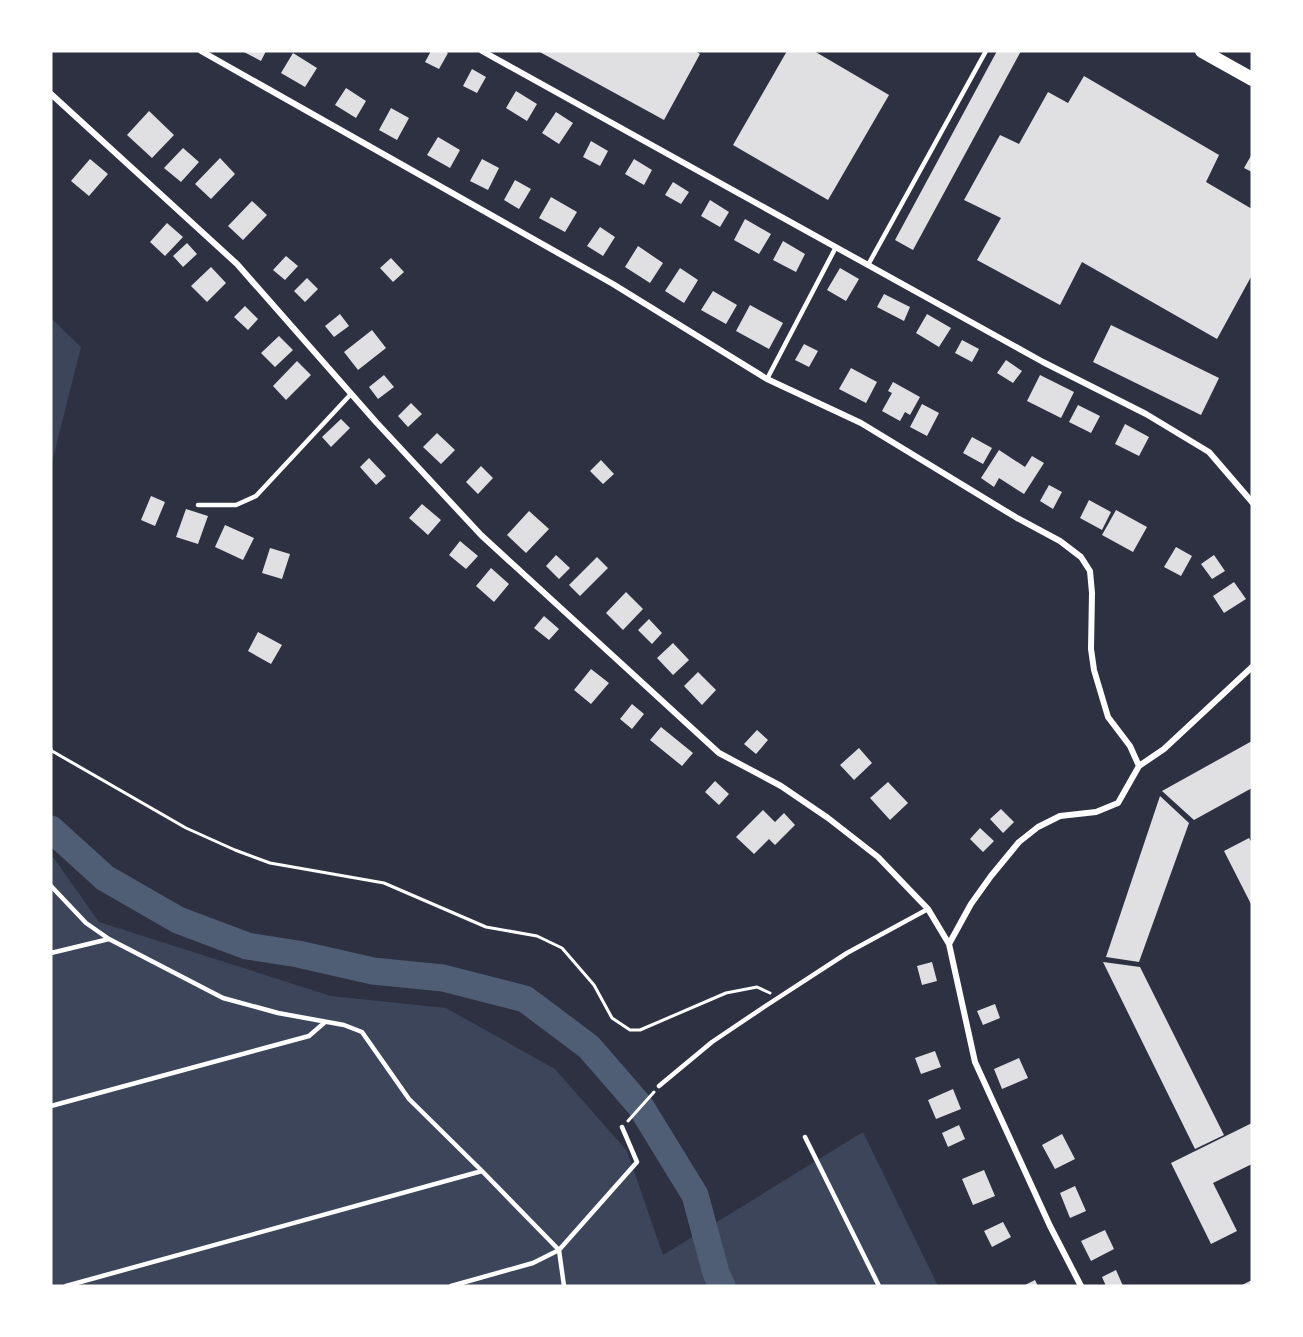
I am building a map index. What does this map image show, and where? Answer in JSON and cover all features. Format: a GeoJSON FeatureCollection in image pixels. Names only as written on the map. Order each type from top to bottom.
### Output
{"type":"FeatureCollection","features":[{"type":"Feature","properties":{"kind":"main road"},"geometry":{"type":"LineString","coordinates":[[1203,51],[1252,79]]}},
{"type":"Feature","properties":{"kind":"street"},"geometry":{"type":"LineString","coordinates":[[201,51],[613,284],[767,379],[861,423],[1017,518],[1060,541],[1081,557],[1090,571],[1091,648],[1094,670],[1108,717],[1130,746],[1139,766]]}},
{"type":"Feature","properties":{"kind":"street"},"geometry":{"type":"LineString","coordinates":[[482,51],[1043,362],[1146,414],[1209,452],[1252,502]]}},
{"type":"Feature","properties":{"kind":"street"},"geometry":{"type":"LineString","coordinates":[[51,94],[237,264],[351,394],[482,535],[719,753],[781,786],[828,818],[878,857],[928,909],[949,944],[975,1062],[1050,1226],[1081,1286]]}},
{"type":"Feature","properties":{"kind":"street"},"geometry":{"type":"LineString","coordinates":[[949,944],[971,904],[1019,842],[1060,816],[1096,812],[1118,802],[1139,766],[1164,749],[1252,667]]}},
{"type":"Feature","properties":{"kind":"lane"},"geometry":{"type":"LineString","coordinates":[[868,265],[986,51]]}},
{"type":"Feature","properties":{"kind":"lane"},"geometry":{"type":"LineString","coordinates":[[767,379],[836,247]]}},
{"type":"Feature","properties":{"kind":"lane"},"geometry":{"type":"LineString","coordinates":[[198,505],[236,505],[256,495],[351,394]]}},
{"type":"Feature","properties":{"kind":"lane"},"geometry":{"type":"LineString","coordinates":[[51,886],[86,923],[110,939],[223,998],[278,1013],[344,1025],[362,1032],[409,1099],[559,1250],[564,1286]]}},
{"type":"Feature","properties":{"kind":"lane"},"geometry":{"type":"LineString","coordinates":[[659,1086],[712,1042],[780,997],[848,953],[928,909]]}},
{"type":"Feature","properties":{"kind":"lane"},"geometry":{"type":"LineString","coordinates":[[51,953],[110,939]]}},
{"type":"Feature","properties":{"kind":"lane"},"geometry":{"type":"LineString","coordinates":[[51,1106],[309,1036],[324,1023]]}},
{"type":"Feature","properties":{"kind":"lane"},"geometry":{"type":"LineString","coordinates":[[451,1286],[533,1263],[559,1250],[637,1162],[622,1127]]}},
{"type":"Feature","properties":{"kind":"lane"},"geometry":{"type":"LineString","coordinates":[[805,1137],[879,1286]]}},
{"type":"Feature","properties":{"kind":"lane"},"geometry":{"type":"LineString","coordinates":[[66,1286],[482,1171]]}},
{"type":"Feature","properties":{"kind":"path"},"geometry":{"type":"LineString","coordinates":[[51,749],[186,828],[235,850],[270,863],[384,883],[486,927],[537,936],[562,948],[594,986],[612,1018],[630,1030],[640,1030],[726,993],[757,987],[780,997]]}},
{"type":"Feature","properties":{"kind":"path"},"geometry":{"type":"LineString","coordinates":[[622,1127],[659,1086]]}},
{"type":"Feature","properties":{"kind":"shaded area"},"geometry":{"type":"Polygon","coordinates":[[[51,318],[81,347],[51,466],[51,318]]]}},
{"type":"Feature","properties":{"kind":"shaded area"},"geometry":{"type":"Polygon","coordinates":[[[51,854],[99,922],[331,996],[446,1008],[555,1069],[627,1151],[663,1255],[863,1132],[938,1286],[51,1286],[51,854]]]}},
{"type":"Feature","properties":{"kind":"building"},"geometry":{"type":"Polygon","coordinates":[[[242,51],[266,51],[261,61],[242,51]]]}},
{"type":"Feature","properties":{"kind":"building"},"geometry":{"type":"Polygon","coordinates":[[[431,51],[448,53],[439,69],[425,62],[431,51]]]}},
{"type":"Feature","properties":{"kind":"building"},"geometry":{"type":"Polygon","coordinates":[[[538,51],[695,51],[700,54],[664,120],[538,51]]]}},
{"type":"Feature","properties":{"kind":"building"},"geometry":{"type":"Polygon","coordinates":[[[787,51],[814,51],[889,95],[828,200],[733,145],[787,51]]]}},
{"type":"Feature","properties":{"kind":"building"},"geometry":{"type":"Polygon","coordinates":[[[997,51],[1021,51],[913,250],[895,240],[997,51]]]}},
{"type":"Feature","properties":{"kind":"building"},"geometry":{"type":"Polygon","coordinates":[[[293,53],[317,68],[305,87],[281,73],[293,53]]]}},
{"type":"Feature","properties":{"kind":"building"},"geometry":{"type":"Polygon","coordinates":[[[472,69],[486,77],[477,93],[463,86],[472,69]]]}},
{"type":"Feature","properties":{"kind":"building"},"geometry":{"type":"Polygon","coordinates":[[[1084,76],[1219,155],[1206,182],[1252,209],[1252,275],[1217,339],[1082,262],[1060,305],[977,260],[1001,218],[964,200],[1000,135],[1019,144],[1048,92],[1068,103],[1084,76]]]}},
{"type":"Feature","properties":{"kind":"building"},"geometry":{"type":"Polygon","coordinates":[[[346,88],[366,101],[356,118],[335,105],[346,88]]]}},
{"type":"Feature","properties":{"kind":"building"},"geometry":{"type":"Polygon","coordinates":[[[516,91],[537,104],[527,121],[506,108],[516,91]]]}},
{"type":"Feature","properties":{"kind":"building"},"geometry":{"type":"Polygon","coordinates":[[[391,108],[409,118],[397,140],[379,130],[391,108]]]}},
{"type":"Feature","properties":{"kind":"building"},"geometry":{"type":"Polygon","coordinates":[[[149,111],[174,135],[152,158],[127,135],[149,111]]]}},
{"type":"Feature","properties":{"kind":"building"},"geometry":{"type":"Polygon","coordinates":[[[556,112],[573,123],[559,144],[542,133],[556,112]]]}},
{"type":"Feature","properties":{"kind":"building"},"geometry":{"type":"Polygon","coordinates":[[[438,137],[460,150],[450,168],[427,155],[438,137]]]}},
{"type":"Feature","properties":{"kind":"building"},"geometry":{"type":"Polygon","coordinates":[[[591,141],[608,151],[600,166],[583,157],[591,141]]]}},
{"type":"Feature","properties":{"kind":"building"},"geometry":{"type":"Polygon","coordinates":[[[183,148],[199,162],[181,182],[164,168],[183,148]]]}},
{"type":"Feature","properties":{"kind":"building"},"geometry":{"type":"Polygon","coordinates":[[[1252,154],[1252,172],[1244,168],[1252,154]]]}},
{"type":"Feature","properties":{"kind":"building"},"geometry":{"type":"Polygon","coordinates":[[[220,158],[235,174],[211,199],[195,184],[220,158]]]}},
{"type":"Feature","properties":{"kind":"building"},"geometry":{"type":"Polygon","coordinates":[[[90,159],[108,174],[89,196],[71,181],[90,159]]]}},
{"type":"Feature","properties":{"kind":"building"},"geometry":{"type":"Polygon","coordinates":[[[482,159],[499,168],[488,190],[470,181],[482,159]]]}},
{"type":"Feature","properties":{"kind":"building"},"geometry":{"type":"Polygon","coordinates":[[[634,159],[652,170],[644,185],[625,174],[634,159]]]}},
{"type":"Feature","properties":{"kind":"building"},"geometry":{"type":"Polygon","coordinates":[[[515,180],[531,189],[519,209],[504,200],[515,180]]]}},
{"type":"Feature","properties":{"kind":"building"},"geometry":{"type":"Polygon","coordinates":[[[673,182],[689,192],[681,204],[665,195],[673,182]]]}},
{"type":"Feature","properties":{"kind":"building"},"geometry":{"type":"Polygon","coordinates":[[[551,197],[577,212],[565,232],[539,218],[551,197]]]}},
{"type":"Feature","properties":{"kind":"building"},"geometry":{"type":"Polygon","coordinates":[[[710,200],[729,212],[720,227],[701,216],[710,200]]]}},
{"type":"Feature","properties":{"kind":"building"},"geometry":{"type":"Polygon","coordinates":[[[252,201],[267,215],[243,240],[228,226],[252,201]]]}},
{"type":"Feature","properties":{"kind":"building"},"geometry":{"type":"Polygon","coordinates":[[[745,219],[771,234],[759,254],[734,240],[745,219]]]}},
{"type":"Feature","properties":{"kind":"building"},"geometry":{"type":"Polygon","coordinates":[[[167,223],[183,237],[165,256],[150,242],[167,223]]]}},
{"type":"Feature","properties":{"kind":"building"},"geometry":{"type":"Polygon","coordinates":[[[600,227],[615,237],[603,256],[587,246],[600,227]]]}},
{"type":"Feature","properties":{"kind":"building"},"geometry":{"type":"Polygon","coordinates":[[[783,241],[805,254],[796,272],[773,260],[783,241]]]}},
{"type":"Feature","properties":{"kind":"building"},"geometry":{"type":"Polygon","coordinates":[[[187,243],[197,254],[183,267],[173,256],[187,243]]]}},
{"type":"Feature","properties":{"kind":"building"},"geometry":{"type":"Polygon","coordinates":[[[638,246],[663,263],[650,283],[625,267],[638,246]]]}},
{"type":"Feature","properties":{"kind":"building"},"geometry":{"type":"Polygon","coordinates":[[[286,256],[298,266],[285,280],[273,270],[286,256]]]}},
{"type":"Feature","properties":{"kind":"building"},"geometry":{"type":"Polygon","coordinates":[[[391,258],[404,272],[393,282],[380,268],[391,258]]]}},
{"type":"Feature","properties":{"kind":"building"},"geometry":{"type":"Polygon","coordinates":[[[211,267],[226,283],[207,302],[191,286],[211,267]]]}},
{"type":"Feature","properties":{"kind":"building"},"geometry":{"type":"Polygon","coordinates":[[[680,268],[698,280],[684,303],[665,291],[680,268]]]}},
{"type":"Feature","properties":{"kind":"building"},"geometry":{"type":"Polygon","coordinates":[[[840,268],[859,279],[846,301],[827,290],[840,268]]]}},
{"type":"Feature","properties":{"kind":"building"},"geometry":{"type":"Polygon","coordinates":[[[307,278],[318,289],[305,302],[294,291],[307,278]]]}},
{"type":"Feature","properties":{"kind":"building"},"geometry":{"type":"Polygon","coordinates":[[[713,291],[737,305],[726,324],[701,310],[713,291]]]}},
{"type":"Feature","properties":{"kind":"building"},"geometry":{"type":"Polygon","coordinates":[[[884,294],[910,307],[904,321],[877,307],[884,294]]]}},
{"type":"Feature","properties":{"kind":"building"},"geometry":{"type":"Polygon","coordinates":[[[750,305],[783,323],[769,349],[736,331],[750,305]]]}},
{"type":"Feature","properties":{"kind":"building"},"geometry":{"type":"Polygon","coordinates":[[[245,306],[258,319],[248,330],[234,317],[245,306]]]}},
{"type":"Feature","properties":{"kind":"building"},"geometry":{"type":"Polygon","coordinates":[[[340,314],[349,326],[334,337],[325,326],[340,314]]]}},
{"type":"Feature","properties":{"kind":"building"},"geometry":{"type":"Polygon","coordinates":[[[927,314],[951,328],[939,347],[916,333],[927,314]]]}},
{"type":"Feature","properties":{"kind":"building"},"geometry":{"type":"Polygon","coordinates":[[[1111,325],[1219,378],[1201,415],[1093,362],[1111,325]]]}},
{"type":"Feature","properties":{"kind":"building"},"geometry":{"type":"Polygon","coordinates":[[[372,330],[386,348],[358,370],[344,352],[372,330]]]}},
{"type":"Feature","properties":{"kind":"building"},"geometry":{"type":"Polygon","coordinates":[[[279,336],[293,350],[275,367],[261,353],[279,336]]]}},
{"type":"Feature","properties":{"kind":"building"},"geometry":{"type":"Polygon","coordinates":[[[962,340],[979,349],[972,362],[955,353],[962,340]]]}},
{"type":"Feature","properties":{"kind":"building"},"geometry":{"type":"Polygon","coordinates":[[[804,344],[818,351],[809,367],[795,360],[804,344]]]}},
{"type":"Feature","properties":{"kind":"building"},"geometry":{"type":"Polygon","coordinates":[[[1006,360],[1022,371],[1013,383],[997,373],[1006,360]]]}},
{"type":"Feature","properties":{"kind":"building"},"geometry":{"type":"Polygon","coordinates":[[[297,361],[311,375],[286,400],[273,386],[297,361]]]}},
{"type":"Feature","properties":{"kind":"building"},"geometry":{"type":"Polygon","coordinates":[[[851,368],[877,382],[866,403],[839,389],[851,368]]]}},
{"type":"Feature","properties":{"kind":"building"},"geometry":{"type":"Polygon","coordinates":[[[384,375],[394,387],[378,399],[369,387],[384,375]]]}},
{"type":"Feature","properties":{"kind":"building"},"geometry":{"type":"Polygon","coordinates":[[[1040,375],[1074,392],[1061,418],[1027,401],[1040,375]]]}},
{"type":"Feature","properties":{"kind":"building"},"geometry":{"type":"Polygon","coordinates":[[[893,382],[920,397],[910,415],[905,412],[900,421],[882,411],[892,393],[888,391],[893,382]]]}},
{"type":"Feature","properties":{"kind":"building"},"geometry":{"type":"Polygon","coordinates":[[[411,403],[422,414],[408,427],[398,416],[411,403]]]}},
{"type":"Feature","properties":{"kind":"building"},"geometry":{"type":"Polygon","coordinates":[[[922,404],[939,413],[927,436],[910,427],[922,404]]]}},
{"type":"Feature","properties":{"kind":"building"},"geometry":{"type":"Polygon","coordinates":[[[1078,405],[1100,416],[1091,433],[1069,422],[1078,405]]]}},
{"type":"Feature","properties":{"kind":"building"},"geometry":{"type":"Polygon","coordinates":[[[341,419],[350,428],[331,447],[322,437],[341,419]]]}},
{"type":"Feature","properties":{"kind":"building"},"geometry":{"type":"Polygon","coordinates":[[[1125,424],[1149,437],[1139,456],[1115,444],[1125,424]]]}},
{"type":"Feature","properties":{"kind":"building"},"geometry":{"type":"Polygon","coordinates":[[[437,433],[455,450],[441,464],[423,447],[437,433]]]}},
{"type":"Feature","properties":{"kind":"building"},"geometry":{"type":"Polygon","coordinates":[[[972,437],[992,448],[983,464],[963,453],[972,437]]]}},
{"type":"Feature","properties":{"kind":"building"},"geometry":{"type":"Polygon","coordinates":[[[999,450],[1025,467],[1032,456],[1044,463],[1024,494],[999,478],[994,487],[981,478],[999,450]]]}},
{"type":"Feature","properties":{"kind":"building"},"geometry":{"type":"Polygon","coordinates":[[[369,458],[386,476],[376,485],[360,467],[369,458]]]}},
{"type":"Feature","properties":{"kind":"building"},"geometry":{"type":"Polygon","coordinates":[[[601,460],[614,474],[603,484],[590,471],[601,460]]]}},
{"type":"Feature","properties":{"kind":"building"},"geometry":{"type":"Polygon","coordinates":[[[481,466],[493,478],[478,494],[466,482],[481,466]]]}},
{"type":"Feature","properties":{"kind":"building"},"geometry":{"type":"Polygon","coordinates":[[[1049,485],[1062,492],[1053,509],[1040,501],[1049,485]]]}},
{"type":"Feature","properties":{"kind":"building"},"geometry":{"type":"Polygon","coordinates":[[[151,496],[165,502],[155,526],[141,520],[151,496]]]}},
{"type":"Feature","properties":{"kind":"building"},"geometry":{"type":"Polygon","coordinates":[[[1089,500],[1111,512],[1102,530],[1080,518],[1089,500]]]}},
{"type":"Feature","properties":{"kind":"building"},"geometry":{"type":"Polygon","coordinates":[[[422,504],[441,520],[428,535],[409,518],[422,504]]]}},
{"type":"Feature","properties":{"kind":"building"},"geometry":{"type":"Polygon","coordinates":[[[186,509],[208,516],[198,544],[176,537],[186,509]]]}},
{"type":"Feature","properties":{"kind":"building"},"geometry":{"type":"Polygon","coordinates":[[[1116,510],[1147,527],[1133,552],[1102,535],[1116,510]]]}},
{"type":"Feature","properties":{"kind":"building"},"geometry":{"type":"Polygon","coordinates":[[[529,511],[549,529],[526,553],[507,535],[529,511]]]}},
{"type":"Feature","properties":{"kind":"building"},"geometry":{"type":"Polygon","coordinates":[[[225,525],[254,538],[243,560],[215,547],[225,525]]]}},
{"type":"Feature","properties":{"kind":"building"},"geometry":{"type":"Polygon","coordinates":[[[460,541],[478,556],[466,569],[449,555],[460,541]]]}},
{"type":"Feature","properties":{"kind":"building"},"geometry":{"type":"Polygon","coordinates":[[[1176,547],[1192,556],[1181,576],[1164,567],[1176,547]]]}},
{"type":"Feature","properties":{"kind":"building"},"geometry":{"type":"Polygon","coordinates":[[[270,548],[290,554],[282,579],[262,573],[270,548]]]}},
{"type":"Feature","properties":{"kind":"building"},"geometry":{"type":"Polygon","coordinates":[[[556,555],[570,568],[559,579],[546,566],[556,555]]]}},
{"type":"Feature","properties":{"kind":"building"},"geometry":{"type":"Polygon","coordinates":[[[1214,555],[1225,571],[1212,579],[1201,564],[1214,555]]]}},
{"type":"Feature","properties":{"kind":"building"},"geometry":{"type":"Polygon","coordinates":[[[597,557],[608,568],[580,596],[569,585],[597,557]]]}},
{"type":"Feature","properties":{"kind":"building"},"geometry":{"type":"Polygon","coordinates":[[[491,568],[509,584],[494,602],[476,586],[491,568]]]}},
{"type":"Feature","properties":{"kind":"building"},"geometry":{"type":"Polygon","coordinates":[[[1234,582],[1246,599],[1224,613],[1213,596],[1234,582]]]}},
{"type":"Feature","properties":{"kind":"building"},"geometry":{"type":"Polygon","coordinates":[[[626,592],[643,609],[623,630],[606,613],[626,592]]]}},
{"type":"Feature","properties":{"kind":"building"},"geometry":{"type":"Polygon","coordinates":[[[544,616],[559,629],[549,640],[534,628],[544,616]]]}},
{"type":"Feature","properties":{"kind":"building"},"geometry":{"type":"Polygon","coordinates":[[[649,619],[662,633],[652,644],[638,630],[649,619]]]}},
{"type":"Feature","properties":{"kind":"building"},"geometry":{"type":"Polygon","coordinates":[[[258,632],[282,645],[271,664],[248,651],[258,632]]]}},
{"type":"Feature","properties":{"kind":"building"},"geometry":{"type":"Polygon","coordinates":[[[673,643],[689,660],[673,675],[657,658],[673,643]]]}},
{"type":"Feature","properties":{"kind":"building"},"geometry":{"type":"Polygon","coordinates":[[[591,669],[609,683],[591,704],[574,690],[591,669]]]}},
{"type":"Feature","properties":{"kind":"building"},"geometry":{"type":"Polygon","coordinates":[[[698,672],[716,690],[702,705],[684,686],[698,672]]]}},
{"type":"Feature","properties":{"kind":"building"},"geometry":{"type":"Polygon","coordinates":[[[632,704],[644,714],[632,729],[620,719],[632,704]]]}},
{"type":"Feature","properties":{"kind":"building"},"geometry":{"type":"Polygon","coordinates":[[[661,727],[693,753],[682,766],[650,740],[661,727]]]}},
{"type":"Feature","properties":{"kind":"building"},"geometry":{"type":"Polygon","coordinates":[[[757,730],[768,740],[756,754],[744,744],[757,730]]]}},
{"type":"Feature","properties":{"kind":"building"},"geometry":{"type":"Polygon","coordinates":[[[1252,741],[1252,788],[1194,820],[1162,791],[1252,741]]]}},
{"type":"Feature","properties":{"kind":"building"},"geometry":{"type":"Polygon","coordinates":[[[859,748],[872,763],[854,780],[840,765],[859,748]]]}},
{"type":"Feature","properties":{"kind":"building"},"geometry":{"type":"Polygon","coordinates":[[[715,781],[729,794],[719,805],[705,792],[715,781]]]}},
{"type":"Feature","properties":{"kind":"building"},"geometry":{"type":"Polygon","coordinates":[[[888,782],[908,803],[890,820],[870,798],[888,782]]]}},
{"type":"Feature","properties":{"kind":"building"},"geometry":{"type":"Polygon","coordinates":[[[1160,796],[1189,823],[1139,962],[1106,957],[1160,796]]]}},
{"type":"Feature","properties":{"kind":"building"},"geometry":{"type":"Polygon","coordinates":[[[1001,809],[1014,822],[1003,833],[990,819],[1001,809]]]}},
{"type":"Feature","properties":{"kind":"building"},"geometry":{"type":"Polygon","coordinates":[[[763,810],[775,822],[784,813],[795,825],[775,845],[769,839],[754,854],[736,837],[763,810]]]}},
{"type":"Feature","properties":{"kind":"building"},"geometry":{"type":"Polygon","coordinates":[[[980,828],[994,841],[983,852],[970,839],[980,828]]]}},
{"type":"Feature","properties":{"kind":"building"},"geometry":{"type":"Polygon","coordinates":[[[1249,838],[1252,843],[1252,906],[1224,851],[1249,838]]]}},
{"type":"Feature","properties":{"kind":"building"},"geometry":{"type":"Polygon","coordinates":[[[932,962],[937,981],[922,985],[917,966],[932,962]]]}},
{"type":"Feature","properties":{"kind":"building"},"geometry":{"type":"Polygon","coordinates":[[[1103,962],[1140,967],[1224,1135],[1195,1149],[1103,962]]]}},
{"type":"Feature","properties":{"kind":"building"},"geometry":{"type":"Polygon","coordinates":[[[995,1004],[1000,1018],[983,1025],[977,1011],[995,1004]]]}},
{"type":"Feature","properties":{"kind":"building"},"geometry":{"type":"Polygon","coordinates":[[[935,1051],[941,1067],[921,1074],[915,1058],[935,1051]]]}},
{"type":"Feature","properties":{"kind":"building"},"geometry":{"type":"Polygon","coordinates":[[[1019,1058],[1028,1078],[1002,1089],[994,1069],[1019,1058]]]}},
{"type":"Feature","properties":{"kind":"building"},"geometry":{"type":"Polygon","coordinates":[[[953,1089],[961,1109],[936,1119],[928,1100],[953,1089]]]}},
{"type":"Feature","properties":{"kind":"building"},"geometry":{"type":"Polygon","coordinates":[[[1252,1123],[1252,1164],[1213,1183],[1237,1231],[1211,1244],[1171,1163],[1252,1123]]]}},
{"type":"Feature","properties":{"kind":"building"},"geometry":{"type":"Polygon","coordinates":[[[959,1125],[965,1139],[948,1147],[942,1133],[959,1125]]]}},
{"type":"Feature","properties":{"kind":"building"},"geometry":{"type":"Polygon","coordinates":[[[1062,1134],[1075,1159],[1055,1169],[1042,1145],[1062,1134]]]}},
{"type":"Feature","properties":{"kind":"building"},"geometry":{"type":"Polygon","coordinates":[[[984,1170],[995,1196],[973,1205],[962,1179],[984,1170]]]}},
{"type":"Feature","properties":{"kind":"building"},"geometry":{"type":"Polygon","coordinates":[[[1075,1186],[1086,1211],[1070,1218],[1060,1193],[1075,1186]]]}},
{"type":"Feature","properties":{"kind":"building"},"geometry":{"type":"Polygon","coordinates":[[[1003,1222],[1011,1237],[992,1247],[984,1231],[1003,1222]]]}},
{"type":"Feature","properties":{"kind":"building"},"geometry":{"type":"Polygon","coordinates":[[[1105,1230],[1114,1249],[1091,1261],[1081,1241],[1105,1230]]]}},
{"type":"Feature","properties":{"kind":"building"},"geometry":{"type":"Polygon","coordinates":[[[1116,1270],[1123,1286],[1106,1286],[1102,1277],[1116,1270]]]}},
{"type":"Feature","properties":{"kind":"building"},"geometry":{"type":"Polygon","coordinates":[[[1035,1280],[1038,1286],[1023,1286],[1035,1280]]]}},
{"type":"Feature","properties":{"kind":"building"},"geometry":{"type":"Polygon","coordinates":[[[1252,1280],[1252,1286],[1240,1286],[1252,1280]]]}},
{"type":"Feature","properties":{"kind":"waterway"},"geometry":{"type":"LineString","coordinates":[[51,829],[105,878],[178,920],[247,946],[298,954],[373,971],[443,978],[525,999],[589,1047],[641,1107],[695,1195],[716,1273],[722,1286]]}}]}
